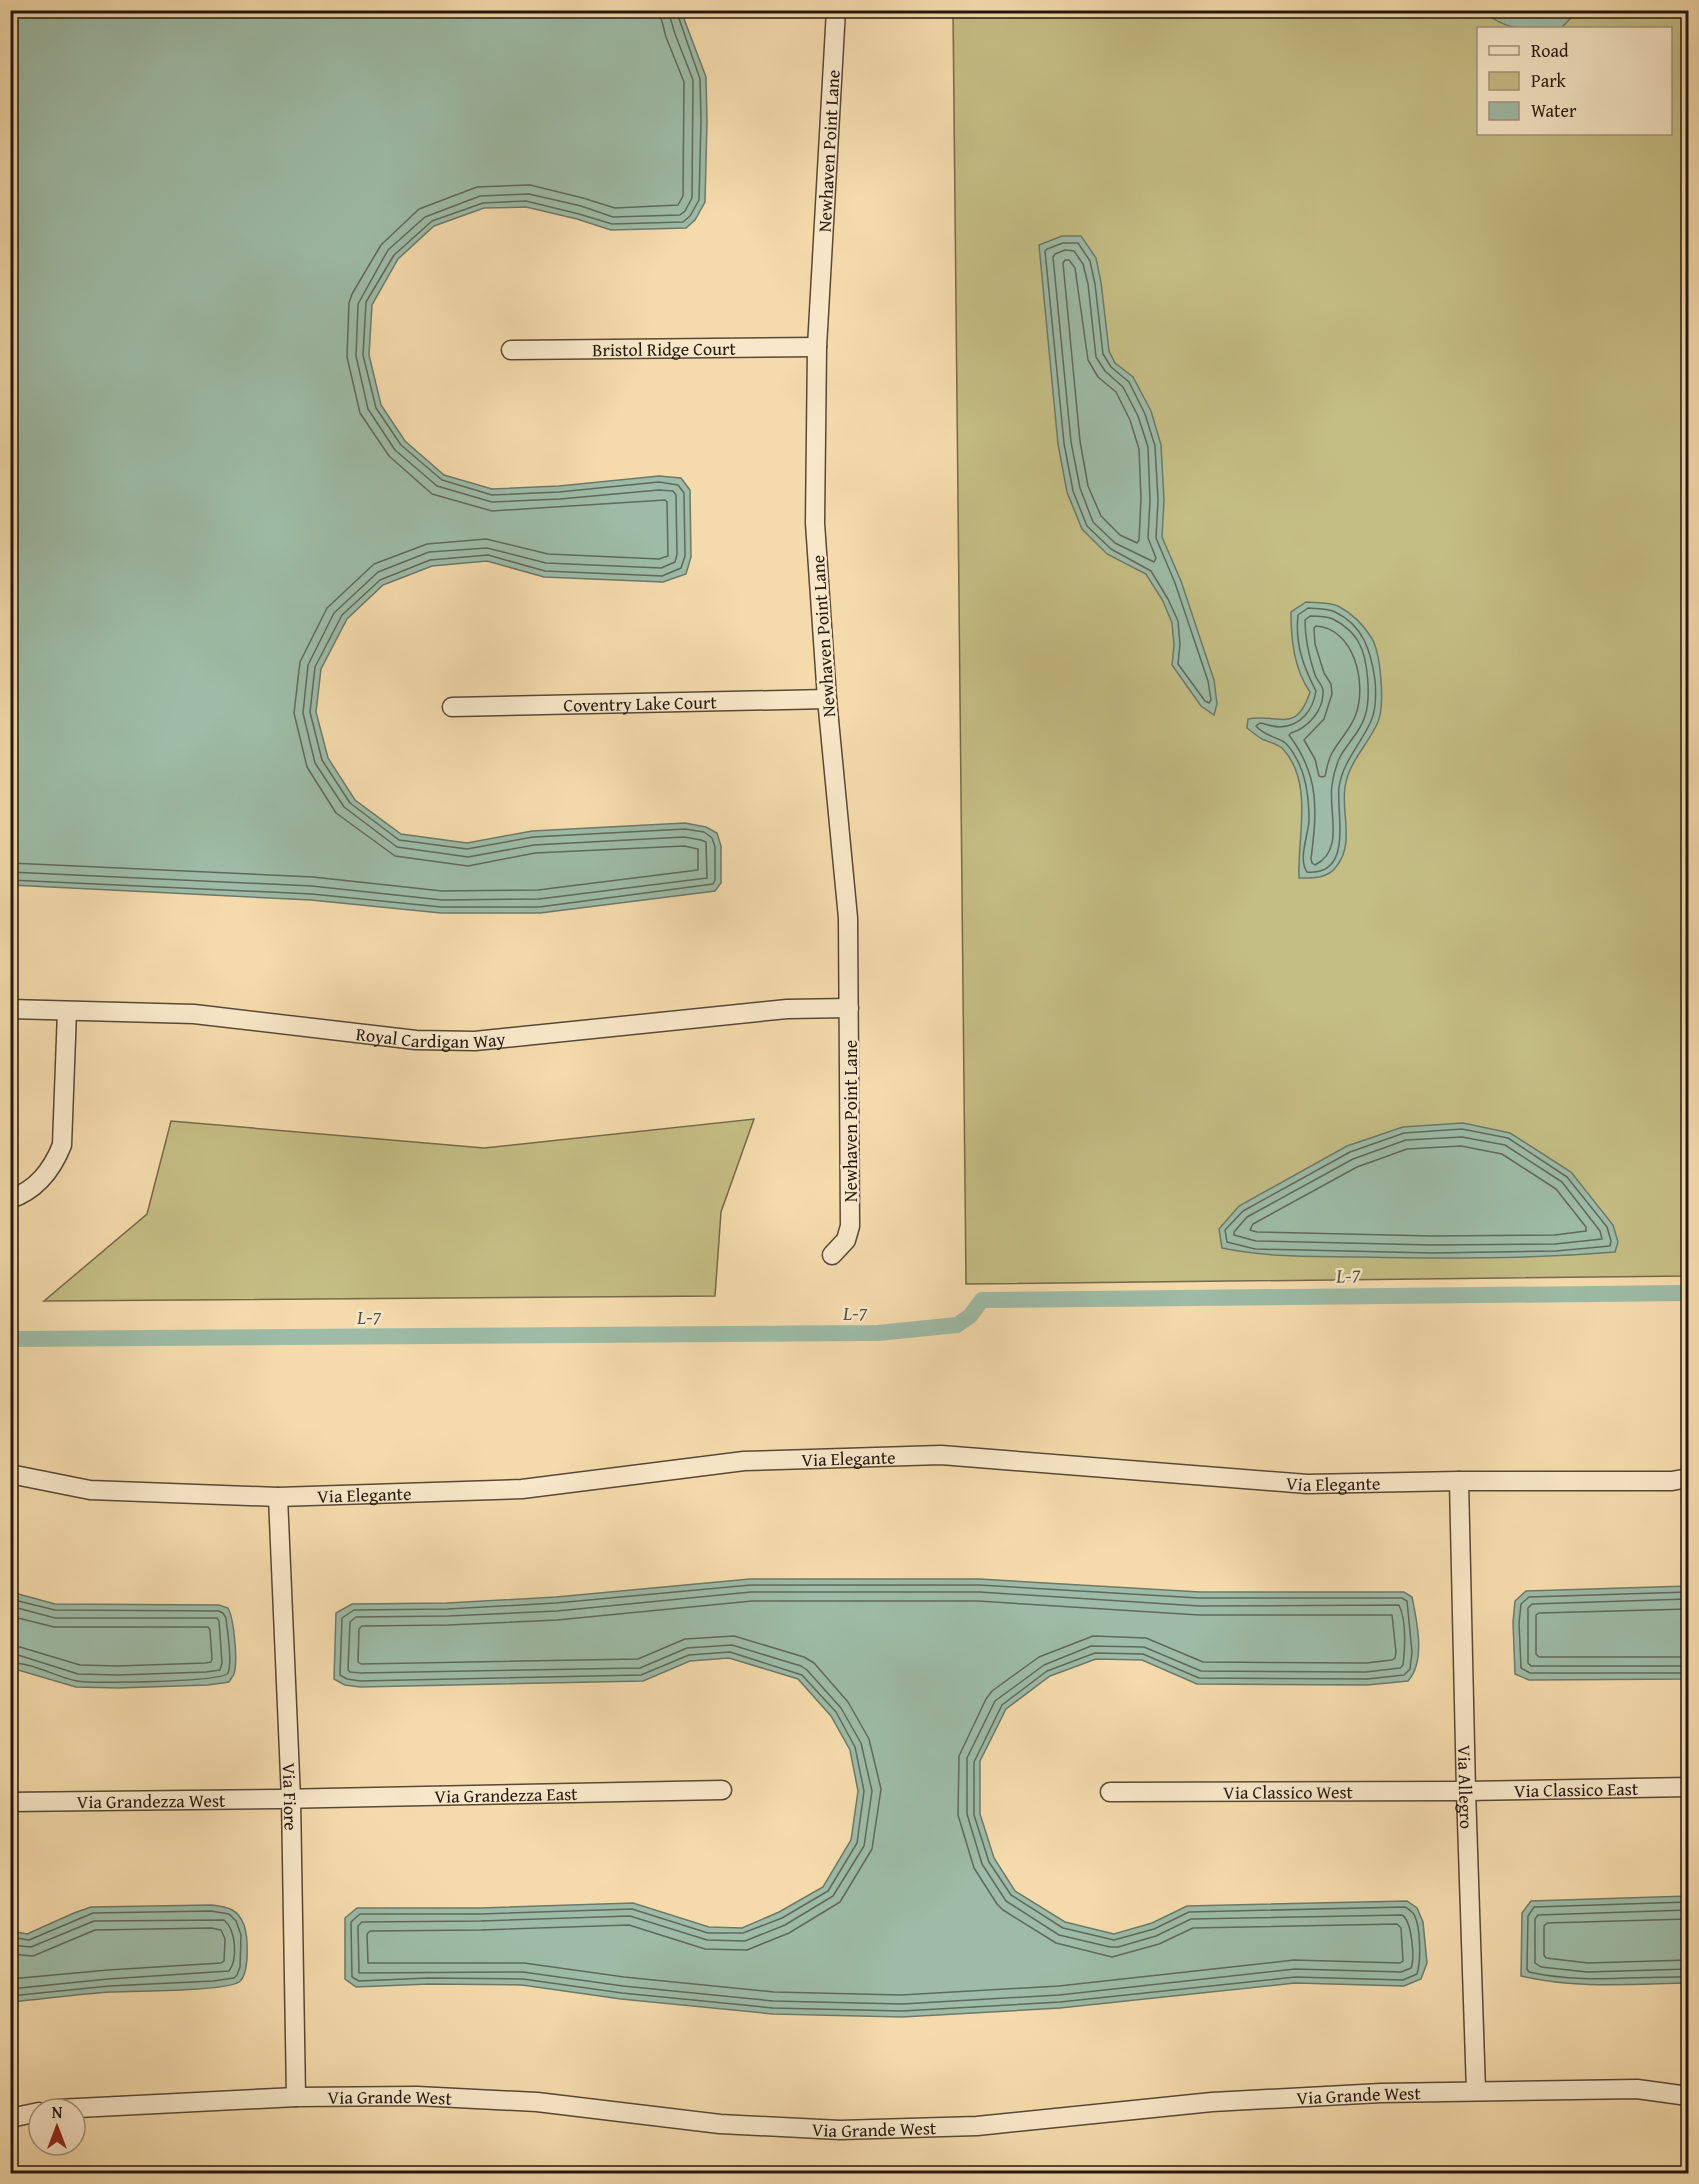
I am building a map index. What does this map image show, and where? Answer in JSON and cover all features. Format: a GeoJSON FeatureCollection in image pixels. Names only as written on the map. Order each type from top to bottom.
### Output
{"type":"FeatureCollection","features":[{"type":"Feature","properties":{"kind":"street","name":"Newhaven Point Lane"},"geometry":{"type":"LineString","coordinates":[[832,1255],[846,1240],[850,1226],[848,918],[827,699],[815,524],[817,347],[836,10]]}},
{"type":"Feature","properties":{"kind":"street","name":"Bristol Ridge Court"},"geometry":{"type":"LineString","coordinates":[[511,350],[817,347]]}},
{"type":"Feature","properties":{"kind":"street","name":"Coventry Lake Court"},"geometry":{"type":"LineString","coordinates":[[452,706],[827,699]]}},
{"type":"Feature","properties":{"kind":"street","name":"Royal Cardigan Way"},"geometry":{"type":"LineString","coordinates":[[10,1009],[194,1014],[416,1040],[476,1041],[787,1009],[849,1008]]}},
{"type":"Feature","properties":{"kind":"street"},"geometry":{"type":"LineString","coordinates":[[10,1199],[34,1187],[46,1175],[56,1161],[62,1145],[67,1011]]}},
{"type":"Feature","properties":{"kind":"street","name":"Via Elegante"},"geometry":{"type":"LineString","coordinates":[[10,1474],[90,1490],[278,1497],[522,1489],[744,1461],[941,1455],[1307,1484],[1672,1481],[1689,1478]]}},
{"type":"Feature","properties":{"kind":"street","name":"Via Allegro"},"geometry":{"type":"LineString","coordinates":[[1459,1481],[1476,2091]]}},
{"type":"Feature","properties":{"kind":"street","name":"Via Fiore"},"geometry":{"type":"LineString","coordinates":[[278,1497],[291,1799],[296,2097]]}},
{"type":"Feature","properties":{"kind":"street","name":"Via Classico East"},"geometry":{"type":"LineString","coordinates":[[1466,1791],[1689,1787]]}},
{"type":"Feature","properties":{"kind":"street","name":"Via Grandezza East"},"geometry":{"type":"LineString","coordinates":[[291,1799],[722,1790]]}},
{"type":"Feature","properties":{"kind":"street","name":"Via Classico West"},"geometry":{"type":"LineString","coordinates":[[1110,1792],[1466,1791]]}},
{"type":"Feature","properties":{"kind":"street","name":"Via Grandezza West"},"geometry":{"type":"LineString","coordinates":[[10,1802],[291,1799]]}},
{"type":"Feature","properties":{"kind":"street","name":"Via Grande West"},"geometry":{"type":"LineString","coordinates":[[87,2108],[296,2097],[417,2096],[537,2102],[720,2124],[840,2130],[977,2126],[1212,2102],[1381,2093],[1637,2090],[1689,2096]]}},
{"type":"Feature","properties":{"kind":"street"},"geometry":{"type":"LineString","coordinates":[[10,2118],[27,2114]]}},
{"type":"Feature","properties":{"kind":"green space"},"geometry":{"type":"Polygon","coordinates":[[[953,11],[1688,11],[1688,1276],[966,1284],[953,11]]]}},
{"type":"Feature","properties":{"kind":"green space"},"geometry":{"type":"Polygon","coordinates":[[[754,1119],[721,1212],[715,1296],[44,1301],[147,1214],[171,1121],[484,1148],[754,1119]]]}},
{"type":"Feature","properties":{"kind":"water"},"geometry":{"type":"Polygon","coordinates":[[[14,11],[681,11],[706,77],[705,202],[695,220],[686,228],[611,230],[526,207],[484,208],[434,226],[398,259],[372,305],[369,355],[381,405],[405,441],[444,475],[492,489],[559,486],[659,476],[681,478],[690,490],[691,557],[686,574],[663,582],[544,577],[487,561],[432,566],[383,585],[347,619],[321,669],[316,712],[328,758],[355,800],[401,834],[467,843],[532,831],[685,823],[706,827],[717,833],[721,846],[721,883],[715,891],[540,913],[441,913],[311,900],[11,885],[10,115],[14,11]]]}},
{"type":"Feature","properties":{"kind":"water"},"geometry":{"type":"Polygon","coordinates":[[[1482,11],[1578,11],[1562,27],[1515,27],[1482,11]]]}},
{"type":"Feature","properties":{"kind":"water"},"geometry":{"type":"Polygon","coordinates":[[[1062,236],[1081,236],[1096,258],[1109,351],[1115,363],[1133,377],[1151,411],[1161,445],[1164,500],[1162,537],[1181,581],[1214,680],[1217,704],[1214,715],[1201,706],[1172,665],[1174,645],[1172,623],[1163,601],[1146,574],[1107,554],[1082,529],[1067,492],[1058,444],[1039,245],[1062,236]]]}},
{"type":"Feature","properties":{"kind":"water"},"geometry":{"type":"Polygon","coordinates":[[[1306,602],[1338,606],[1348,612],[1368,632],[1377,654],[1381,679],[1381,704],[1378,722],[1347,778],[1344,797],[1346,838],[1342,858],[1328,874],[1299,878],[1302,811],[1298,778],[1293,763],[1283,749],[1262,739],[1247,728],[1248,719],[1292,718],[1299,714],[1305,705],[1310,692],[1297,664],[1291,612],[1306,602]]]}},
{"type":"Feature","properties":{"kind":"water"},"geometry":{"type":"Polygon","coordinates":[[[1463,1123],[1510,1133],[1571,1172],[1613,1225],[1618,1242],[1615,1252],[1520,1257],[1426,1258],[1292,1256],[1222,1248],[1219,1229],[1239,1206],[1347,1146],[1403,1127],[1463,1123]]]}},
{"type":"Feature","properties":{"kind":"water"},"geometry":{"type":"Polygon","coordinates":[[[750,1579],[979,1579],[1200,1592],[1404,1592],[1412,1597],[1419,1641],[1417,1663],[1408,1681],[1367,1685],[1197,1684],[1142,1660],[1096,1659],[1050,1676],[1006,1709],[980,1761],[980,1814],[994,1858],[1015,1891],[1065,1922],[1114,1934],[1152,1923],[1187,1906],[1407,1901],[1417,1908],[1423,1922],[1427,1963],[1421,1979],[1404,1986],[1295,1983],[1060,2008],[902,2017],[773,2014],[621,1999],[522,1985],[429,1984],[356,1987],[345,1979],[345,1918],[357,1908],[481,1908],[633,1903],[709,1927],[742,1928],[779,1912],[823,1887],[851,1840],[858,1791],[850,1750],[831,1716],[798,1679],[729,1658],[690,1661],[643,1681],[360,1687],[345,1685],[334,1679],[336,1613],[352,1604],[447,1603],[556,1597],[750,1579]]]}},
{"type":"Feature","properties":{"kind":"water"},"geometry":{"type":"Polygon","coordinates":[[[1688,1586],[1688,1679],[1529,1680],[1515,1674],[1513,1622],[1515,1601],[1526,1591],[1688,1586]]]}},
{"type":"Feature","properties":{"kind":"water"},"geometry":{"type":"Polygon","coordinates":[[[11,1592],[55,1604],[219,1605],[228,1608],[235,1640],[234,1674],[229,1682],[208,1685],[76,1687],[11,1668],[11,1592]]]}},
{"type":"Feature","properties":{"kind":"water"},"geometry":{"type":"Polygon","coordinates":[[[1688,1896],[1688,1983],[1584,1984],[1521,1976],[1522,1913],[1531,1901],[1688,1896]]]}},
{"type":"Feature","properties":{"kind":"water"},"geometry":{"type":"Polygon","coordinates":[[[212,1905],[232,1910],[239,1915],[244,1925],[247,1946],[246,1963],[243,1978],[239,1982],[199,1989],[111,1992],[11,2002],[11,1931],[27,1934],[91,1907],[212,1905]]]}},
{"type":"Feature","properties":{"kind":"waterway","name":"L-7"},"geometry":{"type":"LineString","coordinates":[[10,1339],[878,1333],[957,1325],[970,1316],[982,1300],[1688,1293]]}}]}
